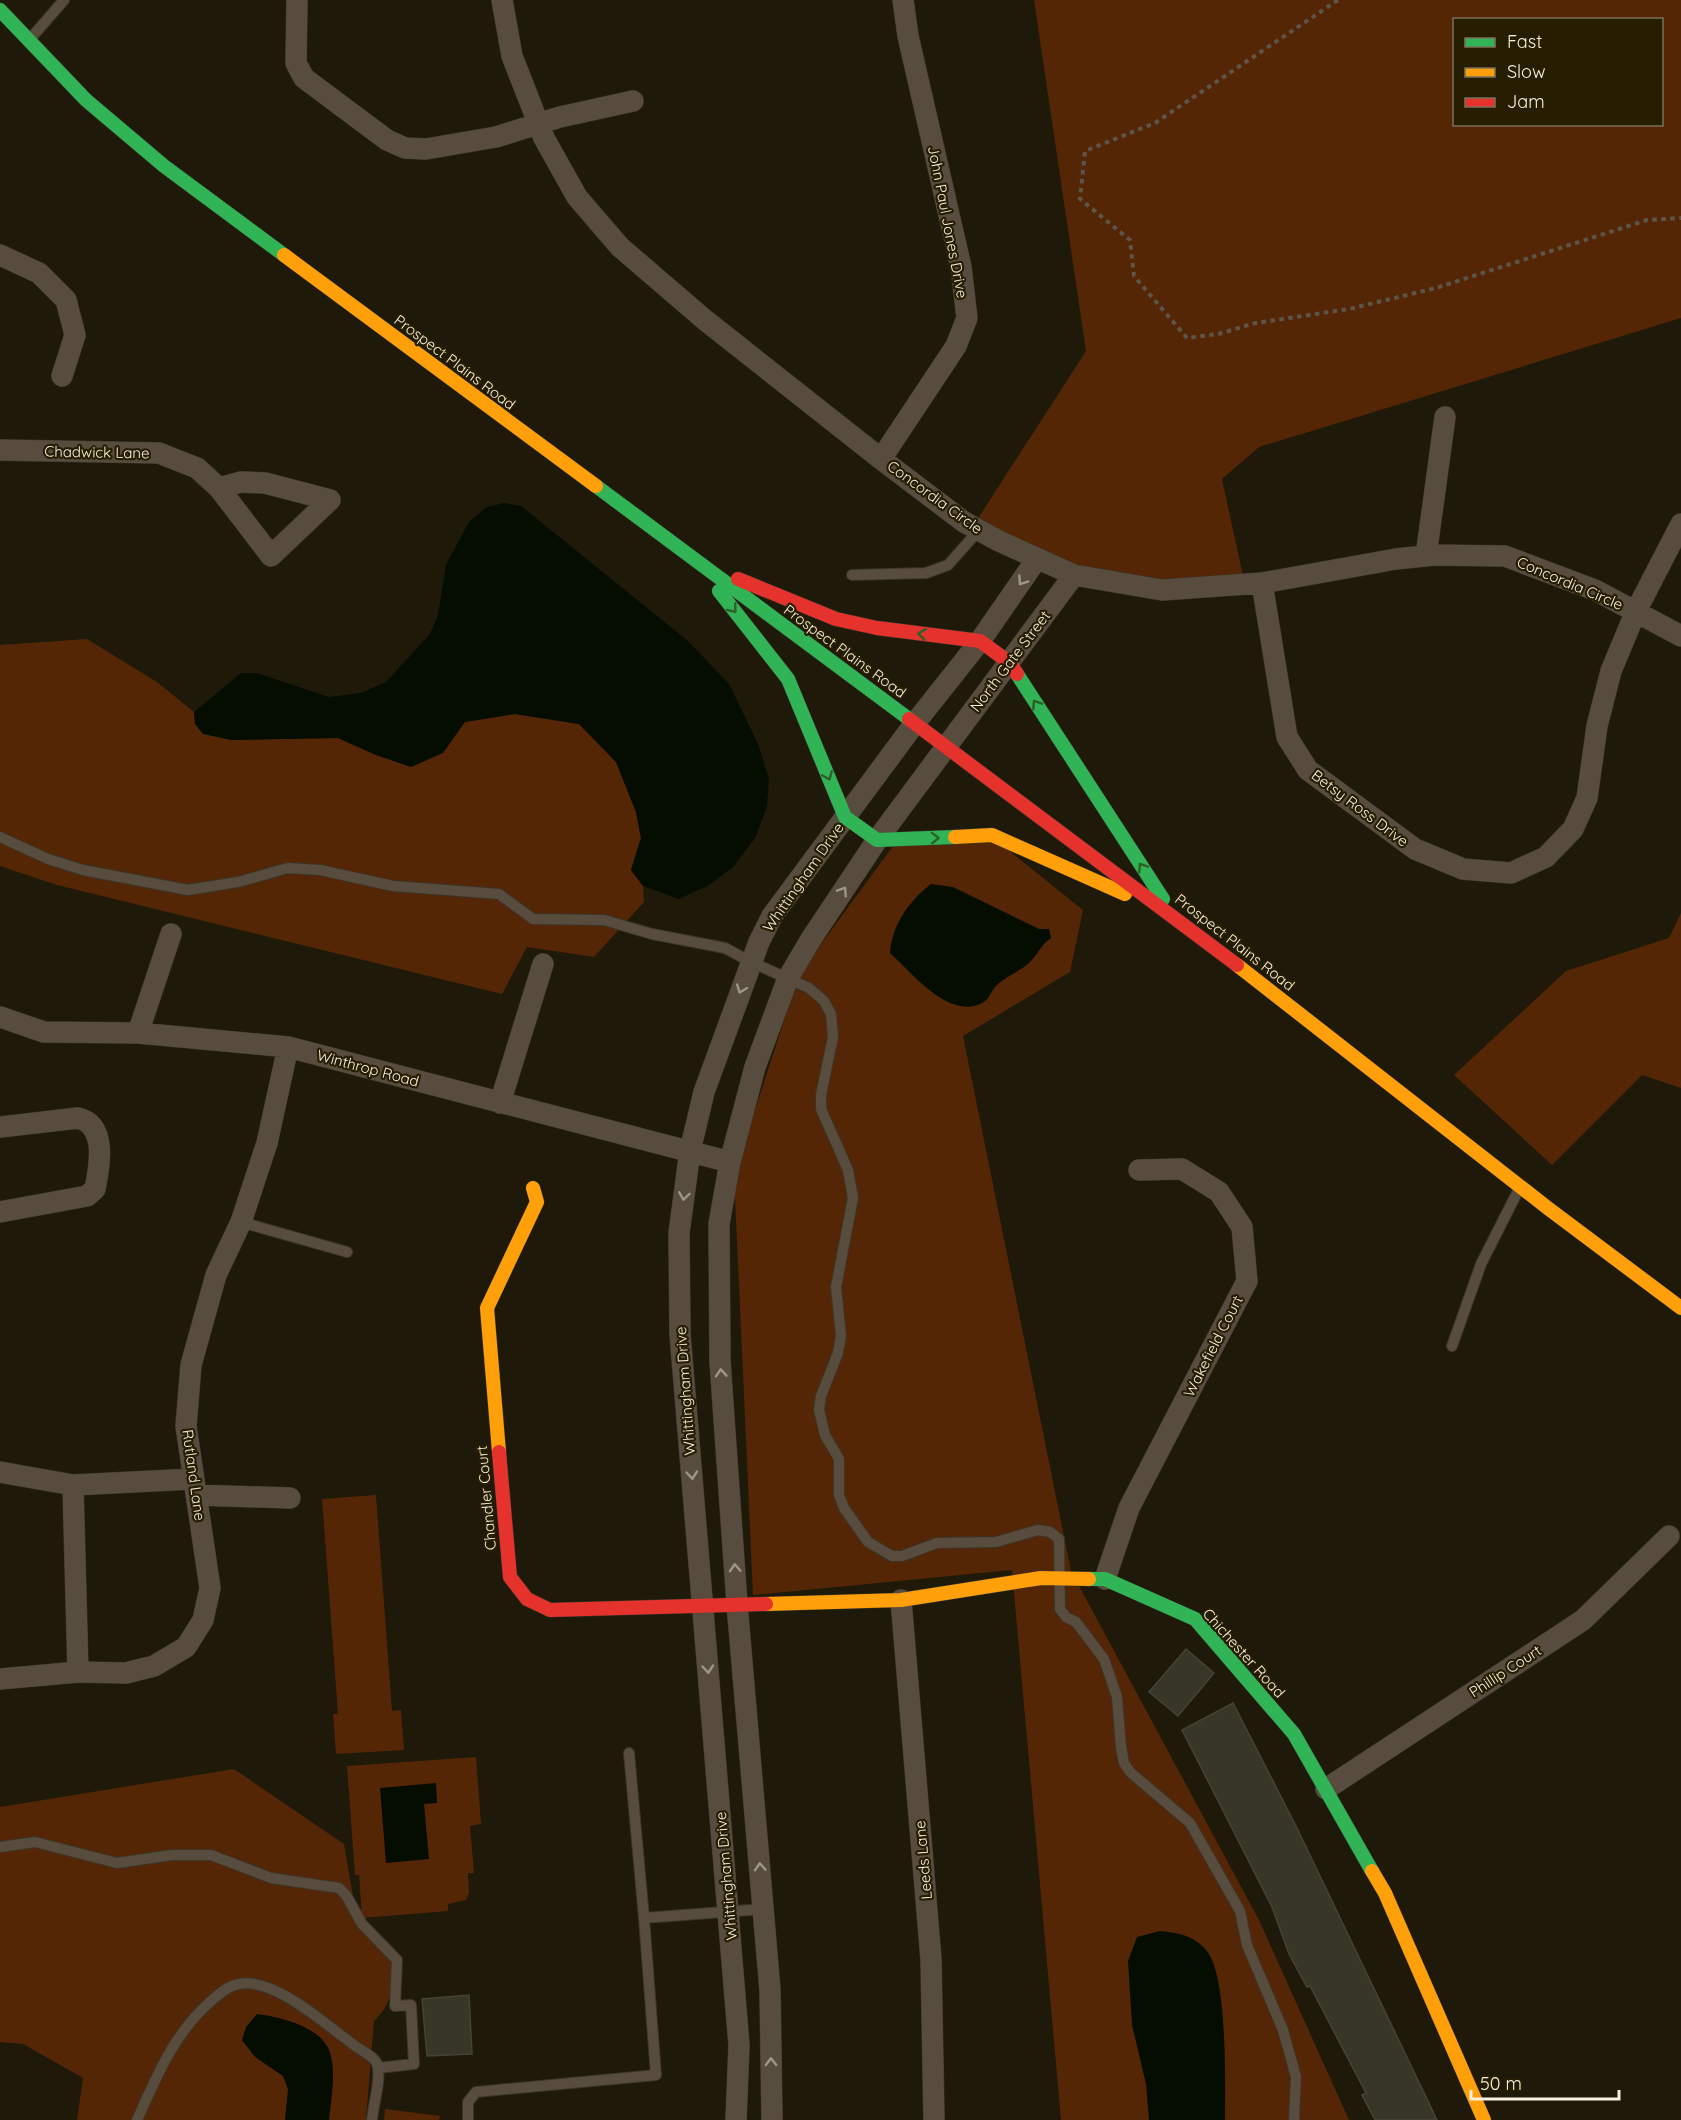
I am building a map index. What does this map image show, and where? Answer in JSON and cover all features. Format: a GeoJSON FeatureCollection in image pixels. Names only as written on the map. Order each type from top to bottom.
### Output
{"type":"FeatureCollection","features":[{"type":"Feature","properties":{"kind":"street"},"geometry":{"type":"LineString","coordinates":[[297,0],[296,63],[304,78],[387,140],[405,148],[426,149],[496,137],[539,126],[560,117],[633,101]]}},
{"type":"Feature","properties":{"kind":"street","name":"Concordia Circle"},"geometry":{"type":"LineString","coordinates":[[502,0],[512,56],[539,126],[577,197],[620,247],[705,320],[964,522],[1036,560],[1074,575],[1162,591],[1262,583],[1396,559],[1426,556],[1505,556],[1595,590],[1681,636]]}},
{"type":"Feature","properties":{"kind":"street","name":"John Paul Jones Drive"},"geometry":{"type":"LineString","coordinates":[[881,459],[956,346],[967,318],[961,267],[908,36],[903,0]]}},
{"type":"Feature","properties":{"kind":"street","name":"Prospect Plains Road"},"geometry":{"type":"LineString","coordinates":[[0,10],[86,100],[164,166],[1175,916],[1520,1186],[1681,1308]]}},
{"type":"Feature","properties":{"kind":"street"},"geometry":{"type":"LineString","coordinates":[[0,255],[39,273],[66,300],[75,335],[62,376]]}},
{"type":"Feature","properties":{"kind":"street"},"geometry":{"type":"LineString","coordinates":[[1426,556],[1445,417]]}},
{"type":"Feature","properties":{"kind":"street","name":"Chadwick Lane"},"geometry":{"type":"LineString","coordinates":[[0,450],[159,453],[197,468],[219,488],[271,556],[330,500],[266,483],[241,482],[219,488]]}},
{"type":"Feature","properties":{"kind":"street","name":"Betsy Ross Drive"},"geometry":{"type":"LineString","coordinates":[[1262,583],[1287,737],[1308,770],[1414,849],[1463,869],[1511,873],[1546,857],[1573,829],[1587,798],[1597,726],[1611,671],[1636,611],[1681,524]]}},
{"type":"Feature","properties":{"kind":"street"},"geometry":{"type":"LineString","coordinates":[[915,723],[980,640],[1036,560]]}},
{"type":"Feature","properties":{"kind":"street"},"geometry":{"type":"LineString","coordinates":[[697,562],[837,619],[878,628],[980,640],[1010,663],[1175,916]]}},
{"type":"Feature","properties":{"kind":"street"},"geometry":{"type":"LineString","coordinates":[[697,562],[788,679],[845,817],[877,840],[992,835],[1175,916]]}},
{"type":"Feature","properties":{"kind":"street","name":"North Gate Street"},"geometry":{"type":"LineString","coordinates":[[946,747],[1074,575]]}},
{"type":"Feature","properties":{"kind":"street","name":"Whittingham Drive"},"geometry":{"type":"LineString","coordinates":[[736,2120],[740,2045],[680,1334],[679,1233],[690,1151],[704,1092],[751,962],[772,916],[915,723]]}},
{"type":"Feature","properties":{"kind":"street"},"geometry":{"type":"LineString","coordinates":[[772,2120],[770,1990],[737,1604],[720,1361],[719,1224],[730,1162],[754,1067],[788,978],[877,840],[946,747]]}},
{"type":"Feature","properties":{"kind":"street"},"geometry":{"type":"LineString","coordinates":[[138,1033],[171,934]]}},
{"type":"Feature","properties":{"kind":"street"},"geometry":{"type":"LineString","coordinates":[[500,1103],[543,964]]}},
{"type":"Feature","properties":{"kind":"street","name":"Winthrop Road"},"geometry":{"type":"LineString","coordinates":[[0,1017],[44,1032],[138,1033],[288,1047],[730,1162]]}},
{"type":"Feature","properties":{"kind":"street","name":"Rutland Lane"},"geometry":{"type":"LineString","coordinates":[[0,1679],[78,1672],[126,1673],[154,1666],[186,1647],[202,1620],[210,1588],[186,1426],[191,1365],[216,1275],[240,1222],[267,1143],[288,1047]]}},
{"type":"Feature","properties":{"kind":"street"},"geometry":{"type":"LineString","coordinates":[[0,1127],[78,1118],[89,1121],[96,1129],[99,1152],[95,1189],[87,1196],[0,1212]]}},
{"type":"Feature","properties":{"kind":"street","name":"Wakefield Court"},"geometry":{"type":"LineString","coordinates":[[1105,1579],[1129,1508],[1247,1281],[1242,1227],[1219,1192],[1182,1169],[1139,1170]]}},
{"type":"Feature","properties":{"kind":"street","name":"Chandler Court"},"geometry":{"type":"LineString","coordinates":[[532,1188],[537,1202],[487,1308],[510,1577],[527,1599],[550,1611],[737,1604]]}},
{"type":"Feature","properties":{"kind":"street"},"geometry":{"type":"LineString","coordinates":[[0,1472],[73,1485],[195,1487],[290,1498]]}},
{"type":"Feature","properties":{"kind":"street"},"geometry":{"type":"LineString","coordinates":[[73,1485],[78,1672]]}},
{"type":"Feature","properties":{"kind":"street","name":"Phillip Court"},"geometry":{"type":"LineString","coordinates":[[1326,1789],[1583,1620],[1670,1536]]}},
{"type":"Feature","properties":{"kind":"street","name":"Chichester Road"},"geometry":{"type":"LineString","coordinates":[[737,1604],[901,1600],[1041,1578],[1105,1579],[1195,1619],[1294,1734],[1326,1789],[1385,1893],[1484,2120]]}},
{"type":"Feature","properties":{"kind":"street","name":"Leeds Lane"},"geometry":{"type":"LineString","coordinates":[[901,1600],[932,1959],[934,2120]]}},
{"type":"Feature","properties":{"kind":"lane"},"geometry":{"type":"LineString","coordinates":[[29,40],[64,0]]}},
{"type":"Feature","properties":{"kind":"lane"},"geometry":{"type":"LineString","coordinates":[[852,574],[926,573],[948,565],[979,530]]}},
{"type":"Feature","properties":{"kind":"lane"},"geometry":{"type":"LineString","coordinates":[[0,837],[48,859],[83,870],[188,890],[238,882],[288,868],[320,870],[393,886],[499,894],[533,919],[604,920],[652,934],[725,948],[809,988],[824,1001],[831,1014],[833,1037],[821,1095],[821,1109],[852,1184],[852,1213],[836,1287],[841,1336],[838,1353],[821,1396],[819,1410],[825,1435],[839,1459],[839,1495],[844,1508],[868,1542],[892,1556],[902,1556],[937,1543],[987,1543],[1031,1532],[1050,1532],[1059,1539],[1060,1609],[1085,1632],[1104,1659],[1119,1707],[1124,1762],[1141,1784],[1190,1823],[1240,1911],[1247,1945],[1283,2030],[1296,2077],[1294,2120]]}},
{"type":"Feature","properties":{"kind":"lane"},"geometry":{"type":"LineString","coordinates":[[1452,1346],[1481,1264],[1520,1186]]}},
{"type":"Feature","properties":{"kind":"lane"},"geometry":{"type":"LineString","coordinates":[[240,1222],[347,1252]]}},
{"type":"Feature","properties":{"kind":"lane"},"geometry":{"type":"LineString","coordinates":[[468,2120],[468,2102],[476,2092],[656,2075],[629,1754]]}},
{"type":"Feature","properties":{"kind":"lane"},"geometry":{"type":"LineString","coordinates":[[0,1847],[35,1842],[117,1863],[192,1854],[211,1855],[272,1878],[339,1888],[346,1895],[362,1924],[397,1960],[395,2006],[411,2005],[414,2064],[378,2068]]}},
{"type":"Feature","properties":{"kind":"lane"},"geometry":{"type":"LineString","coordinates":[[644,1918],[763,1909]]}},
{"type":"Feature","properties":{"kind":"lane"},"geometry":{"type":"LineString","coordinates":[[137,2120],[175,2040],[203,2008],[222,1992],[239,1984],[272,1991],[297,2003],[324,2020],[376,2061],[380,2074],[372,2120]]}},
{"type":"Feature","properties":{"kind":"path"},"geometry":{"type":"LineString","coordinates":[[1338,0],[1155,123],[1085,151],[1080,199],[1130,240],[1134,276],[1187,338],[1218,334],[1256,323],[1349,309],[1436,288],[1647,220],[1681,218]]}},
{"type":"Feature","properties":{"kind":"shaded area"},"geometry":{"type":"Polygon","coordinates":[[[1034,0],[1681,0],[1681,318],[1259,447],[1222,479],[1245,585],[1110,580],[975,523],[1086,351],[1034,0]]]}},
{"type":"Feature","properties":{"kind":"shaded area"},"geometry":{"type":"Polygon","coordinates":[[[504,503],[521,506],[688,641],[729,684],[758,744],[769,779],[767,806],[755,838],[733,867],[709,885],[679,899],[643,886],[631,870],[641,838],[636,812],[616,762],[579,724],[515,714],[465,722],[443,753],[411,767],[338,738],[231,740],[203,734],[195,724],[194,712],[241,673],[257,673],[329,697],[361,693],[386,682],[430,634],[438,615],[446,565],[469,522],[487,507],[504,503]]]}},
{"type":"Feature","properties":{"kind":"shaded area"},"geometry":{"type":"Polygon","coordinates":[[[87,639],[157,682],[194,712],[195,724],[231,740],[338,738],[376,755],[443,753],[464,722],[515,714],[579,724],[616,762],[636,812],[641,838],[631,870],[643,886],[644,902],[594,957],[527,947],[502,994],[57,885],[0,866],[0,645],[87,639]]]}},
{"type":"Feature","properties":{"kind":"shaded area"},"geometry":{"type":"Polygon","coordinates":[[[992,837],[1083,910],[1070,972],[963,1036],[1071,1571],[1259,1920],[1349,2120],[1061,2120],[1012,1570],[753,1595],[734,1175],[799,974],[899,838],[992,837]]]}},
{"type":"Feature","properties":{"kind":"shaded area"},"geometry":{"type":"Polygon","coordinates":[[[931,884],[953,887],[1039,929],[1049,929],[1051,938],[1030,962],[994,988],[982,1003],[969,1007],[944,1000],[920,982],[890,953],[894,933],[903,914],[931,884]]]}},
{"type":"Feature","properties":{"kind":"shaded area"},"geometry":{"type":"Polygon","coordinates":[[[1681,913],[1681,1088],[1642,1075],[1552,1165],[1454,1075],[1566,971],[1669,938],[1681,913]]]}},
{"type":"Feature","properties":{"kind":"shaded area"},"geometry":{"type":"Polygon","coordinates":[[[376,1495],[392,1711],[401,1710],[404,1750],[336,1754],[333,1714],[338,1714],[322,1499],[376,1495]]]}},
{"type":"Feature","properties":{"kind":"shaded area"},"geometry":{"type":"Polygon","coordinates":[[[476,1757],[481,1824],[470,1826],[474,1873],[468,1873],[469,1893],[466,1900],[448,1904],[448,1911],[362,1918],[359,1875],[355,1875],[347,1766],[476,1757]]]}},
{"type":"Feature","properties":{"kind":"shaded area"},"geometry":{"type":"Polygon","coordinates":[[[234,1769],[344,1844],[358,1925],[392,1963],[390,1995],[385,2008],[374,2021],[366,2120],[77,2120],[83,2078],[23,2044],[0,2042],[0,1807],[234,1769]]]}},
{"type":"Feature","properties":{"kind":"shaded area"},"geometry":{"type":"Polygon","coordinates":[[[436,1783],[437,1803],[424,1804],[429,1859],[386,1863],[380,1788],[436,1783]]]}},
{"type":"Feature","properties":{"kind":"shaded area"},"geometry":{"type":"Polygon","coordinates":[[[1160,1931],[1179,1934],[1196,1941],[1206,1950],[1213,1963],[1222,2005],[1224,2031],[1225,2120],[1149,2120],[1146,2084],[1132,2025],[1128,1961],[1137,1937],[1160,1931]]]}},
{"type":"Feature","properties":{"kind":"shaded area"},"geometry":{"type":"Polygon","coordinates":[[[257,2014],[298,2024],[324,2042],[329,2050],[333,2067],[329,2120],[285,2120],[288,2089],[283,2076],[255,2057],[242,2040],[246,2027],[257,2014]]]}},
{"type":"Feature","properties":{"kind":"shaded area"},"geometry":{"type":"Polygon","coordinates":[[[385,2109],[440,2116],[439,2120],[384,2120],[385,2109]]]}},
{"type":"Feature","properties":{"kind":"building"},"geometry":{"type":"Polygon","coordinates":[[[1186,1649],[1214,1673],[1178,1716],[1149,1692],[1186,1649]]]}},
{"type":"Feature","properties":{"kind":"building"},"geometry":{"type":"Polygon","coordinates":[[[1233,1703],[1296,1826],[1437,2120],[1375,2120],[1362,2095],[1366,2093],[1310,1986],[1307,1987],[1289,1954],[1272,1907],[1182,1730],[1233,1703]]]}},
{"type":"Feature","properties":{"kind":"building"},"geometry":{"type":"Polygon","coordinates":[[[469,1995],[472,2054],[427,2056],[422,1999],[469,1995]]]}},
{"type":"Feature","properties":{"kind":"traffic: fast"},"geometry":{"type":"LineString","coordinates":[[0,10],[86,100],[164,166],[284,255]]}},
{"type":"Feature","properties":{"kind":"traffic: fast"},"geometry":{"type":"LineString","coordinates":[[596,486],[909,719]]}},
{"type":"Feature","properties":{"kind":"traffic: fast"},"geometry":{"type":"LineString","coordinates":[[719,591],[788,679],[845,817],[877,840],[955,837]]}},
{"type":"Feature","properties":{"kind":"traffic: fast"},"geometry":{"type":"LineString","coordinates":[[1017,674],[1163,899]]}},
{"type":"Feature","properties":{"kind":"traffic: fast"},"geometry":{"type":"LineString","coordinates":[[1089,1579],[1105,1579],[1195,1619],[1294,1734],[1372,1871]]}},
{"type":"Feature","properties":{"kind":"traffic: slow"},"geometry":{"type":"LineString","coordinates":[[284,255],[596,486]]}},
{"type":"Feature","properties":{"kind":"traffic: slow"},"geometry":{"type":"LineString","coordinates":[[955,837],[992,835],[1125,894]]}},
{"type":"Feature","properties":{"kind":"traffic: slow"},"geometry":{"type":"LineString","coordinates":[[1237,965],[1549,1209],[1681,1308]]}},
{"type":"Feature","properties":{"kind":"traffic: slow"},"geometry":{"type":"LineString","coordinates":[[499,1452],[487,1308],[537,1202],[533,1188]]}},
{"type":"Feature","properties":{"kind":"traffic: slow"},"geometry":{"type":"LineString","coordinates":[[766,1604],[901,1600],[1041,1578],[1089,1579]]}},
{"type":"Feature","properties":{"kind":"traffic: slow"},"geometry":{"type":"LineString","coordinates":[[1372,1871],[1385,1893],[1484,2120]]}},
{"type":"Feature","properties":{"kind":"traffic: jam"},"geometry":{"type":"LineString","coordinates":[[738,579],[836,619],[877,628],[980,641],[1010,663],[1017,674]]}},
{"type":"Feature","properties":{"kind":"traffic: jam"},"geometry":{"type":"LineString","coordinates":[[909,719],[1237,965]]}},
{"type":"Feature","properties":{"kind":"traffic: jam"},"geometry":{"type":"LineString","coordinates":[[499,1452],[510,1577],[527,1599],[550,1610],[766,1604]]}}]}
